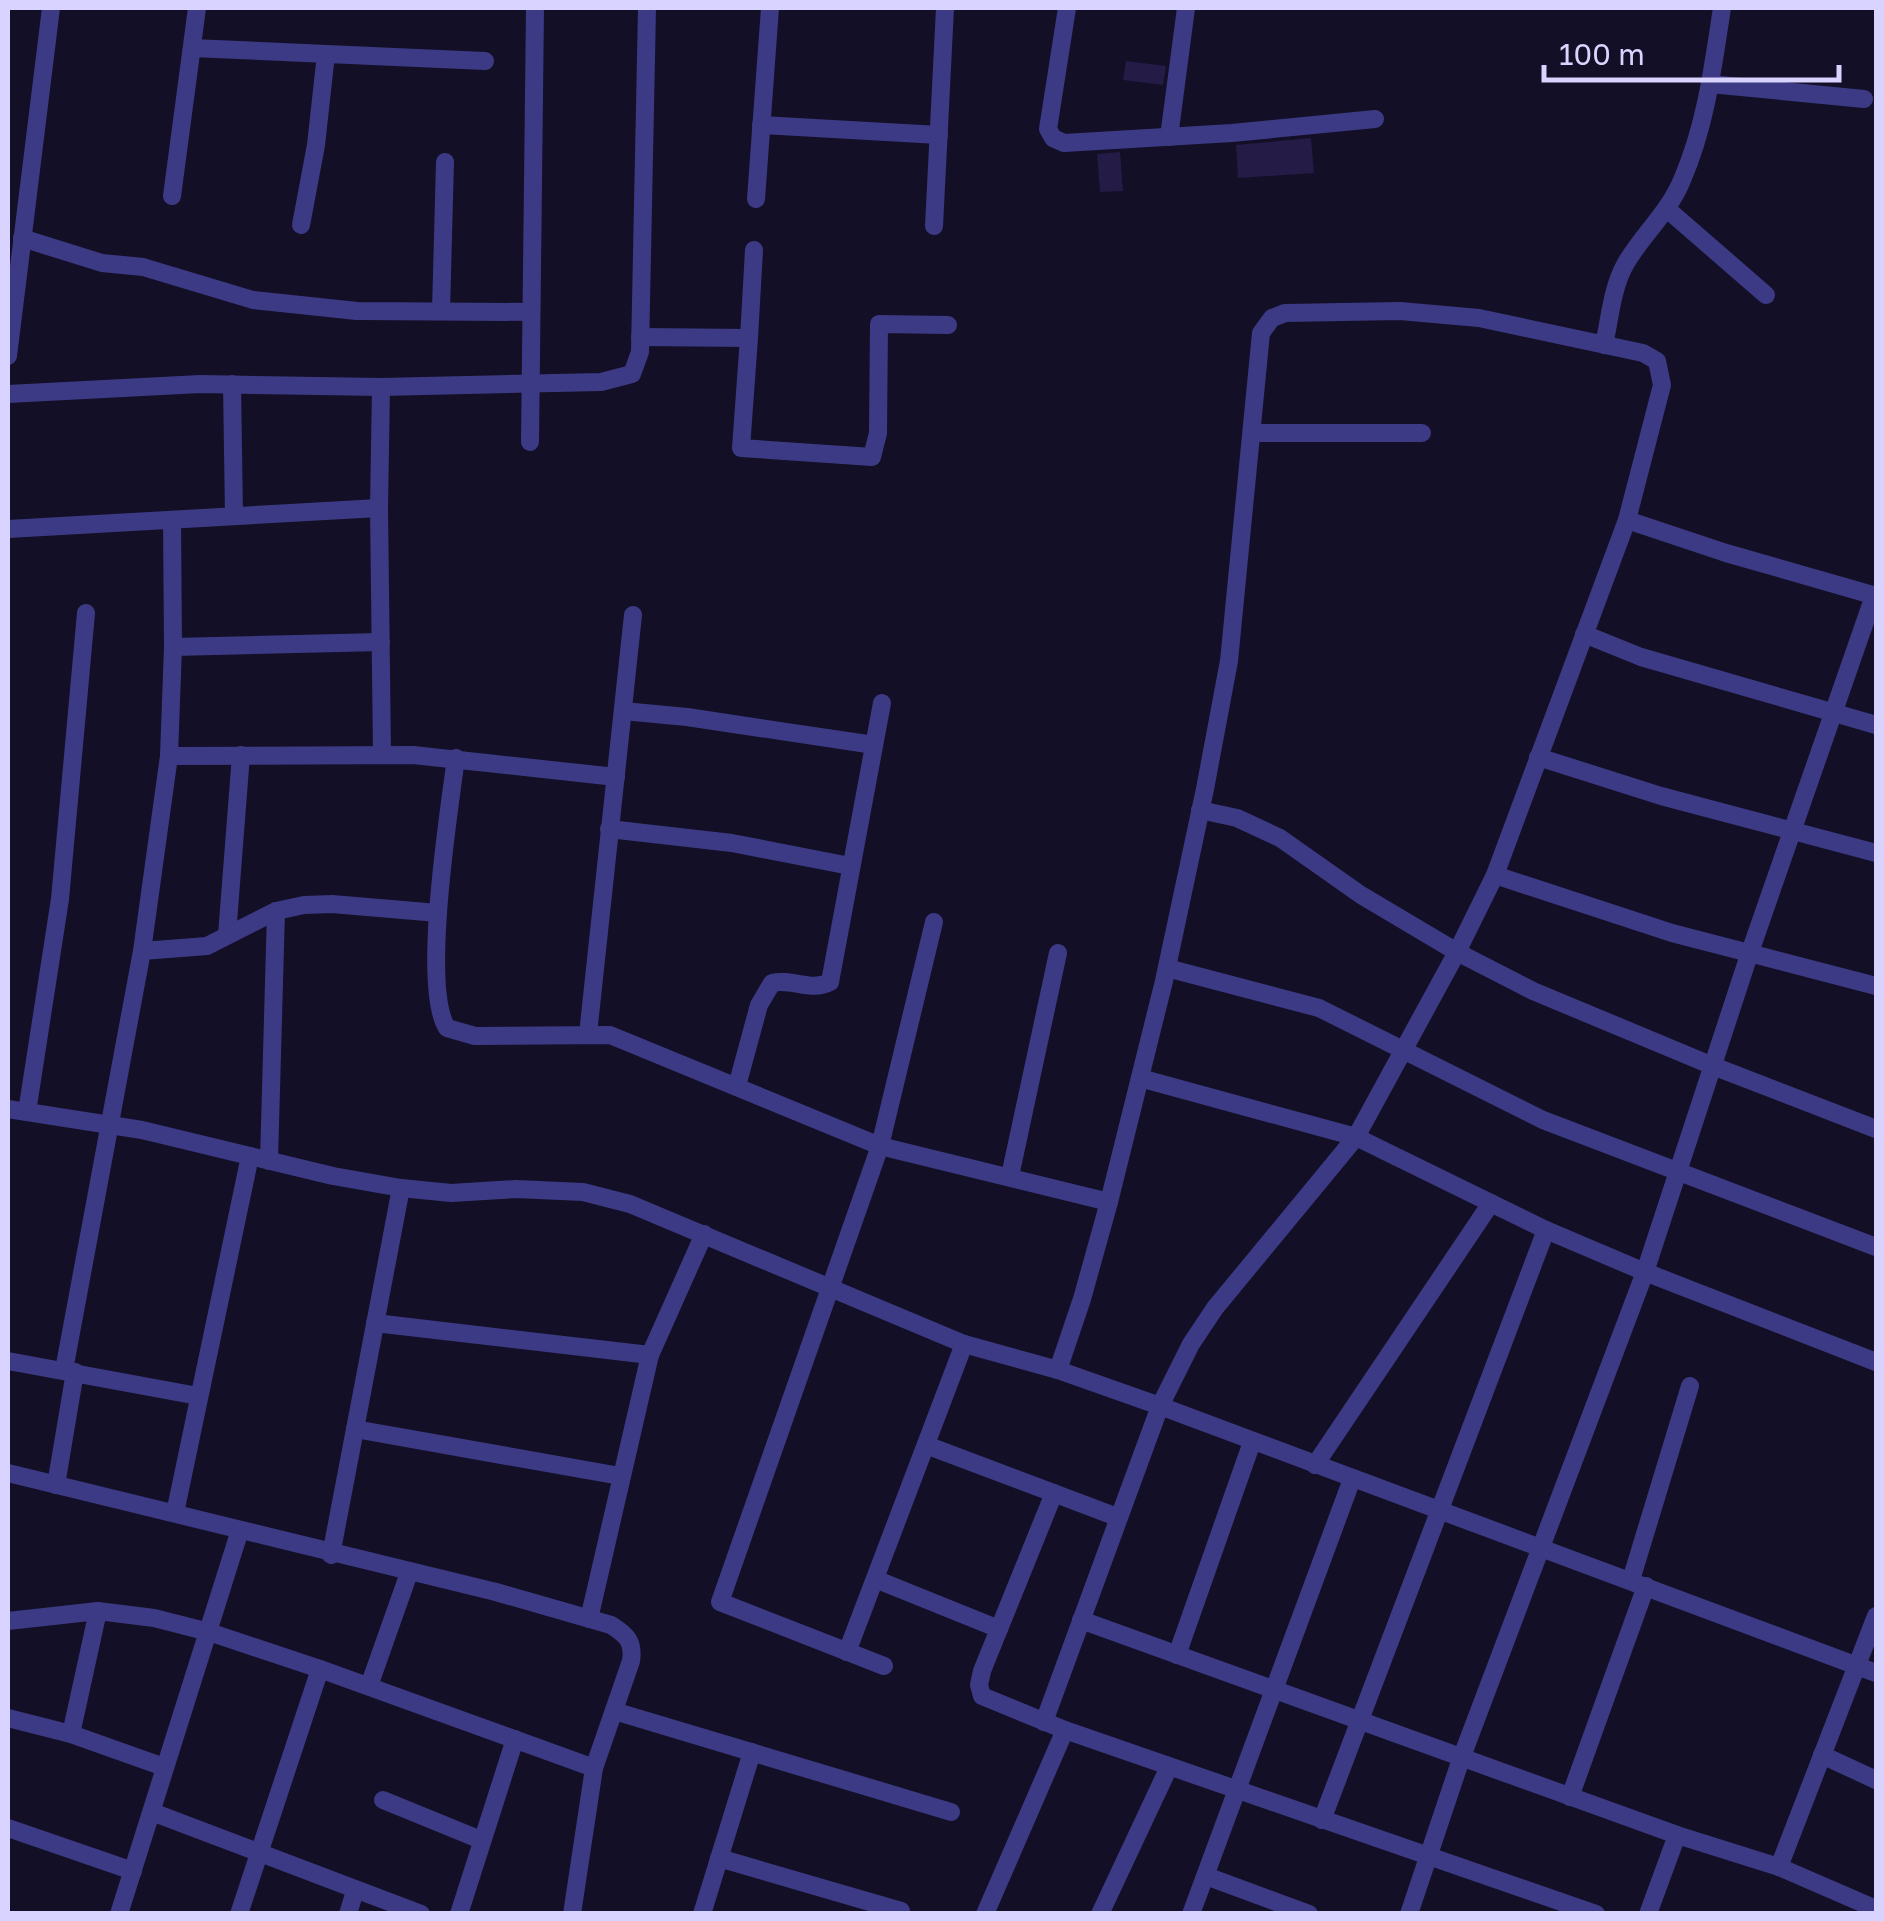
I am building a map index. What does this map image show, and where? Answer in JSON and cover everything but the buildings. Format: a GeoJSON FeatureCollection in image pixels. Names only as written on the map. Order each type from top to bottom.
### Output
{"type":"FeatureCollection","features":[{"type":"Feature","properties":{"kind":"street"},"geometry":{"type":"LineString","coordinates":[[8,356],[50,8]]}},
{"type":"Feature","properties":{"kind":"street"},"geometry":{"type":"LineString","coordinates":[[172,196],[197,8]]}},
{"type":"Feature","properties":{"kind":"street"},"geometry":{"type":"LineString","coordinates":[[530,442],[535,8]]}},
{"type":"Feature","properties":{"kind":"street"},"geometry":{"type":"LineString","coordinates":[[8,394],[232,384],[381,387],[601,382],[632,374],[638,365],[640,337],[646,8]]}},
{"type":"Feature","properties":{"kind":"street"},"geometry":{"type":"LineString","coordinates":[[756,200],[770,8]]}},
{"type":"Feature","properties":{"kind":"street"},"geometry":{"type":"LineString","coordinates":[[934,226],[945,8]]}},
{"type":"Feature","properties":{"kind":"street"},"geometry":{"type":"LineString","coordinates":[[1067,8],[1048,130],[1053,138],[1064,143],[1169,138],[1375,119]]}},
{"type":"Feature","properties":{"kind":"street"},"geometry":{"type":"LineString","coordinates":[[1169,138],[1186,8]]}},
{"type":"Feature","properties":{"kind":"street"},"geometry":{"type":"LineString","coordinates":[[1604,345],[1617,284],[1627,262],[1667,209],[1682,183],[1698,139],[1722,8]]}},
{"type":"Feature","properties":{"kind":"street"},"geometry":{"type":"LineString","coordinates":[[192,48],[485,61]]}},
{"type":"Feature","properties":{"kind":"street"},"geometry":{"type":"LineString","coordinates":[[301,225],[316,145],[326,54]]}},
{"type":"Feature","properties":{"kind":"street"},"geometry":{"type":"LineString","coordinates":[[1710,84],[1864,99]]}},
{"type":"Feature","properties":{"kind":"street"},"geometry":{"type":"LineString","coordinates":[[761,125],[939,135]]}},
{"type":"Feature","properties":{"kind":"street"},"geometry":{"type":"LineString","coordinates":[[440,311],[445,162]]}},
{"type":"Feature","properties":{"kind":"street"},"geometry":{"type":"LineString","coordinates":[[1667,209],[1766,295]]}},
{"type":"Feature","properties":{"kind":"street"},"geometry":{"type":"LineString","coordinates":[[22,238],[102,263],[142,266],[253,300],[357,311],[531,312]]}},
{"type":"Feature","properties":{"kind":"street"},"geometry":{"type":"LineString","coordinates":[[754,250],[741,448],[872,457],[878,434],[879,324],[948,326]]}},
{"type":"Feature","properties":{"kind":"street"},"geometry":{"type":"LineString","coordinates":[[1044,1722],[1160,1406],[1191,1344],[1215,1308],[1356,1137],[1457,952],[1494,874],[1627,520],[1662,386],[1657,362],[1643,353],[1460,316],[1400,311],[1285,313],[1272,318],[1261,333],[1229,661],[1200,810],[1167,968],[1109,1202],[1058,1370]]}},
{"type":"Feature","properties":{"kind":"street"},"geometry":{"type":"LineString","coordinates":[[640,337],[749,338]]}},
{"type":"Feature","properties":{"kind":"street"},"geometry":{"type":"LineString","coordinates":[[232,384],[234,516]]}},
{"type":"Feature","properties":{"kind":"street"},"geometry":{"type":"LineString","coordinates":[[381,387],[378,508],[382,754]]}},
{"type":"Feature","properties":{"kind":"street"},"geometry":{"type":"LineString","coordinates":[[1252,432],[1422,434]]}},
{"type":"Feature","properties":{"kind":"street"},"geometry":{"type":"LineString","coordinates":[[8,529],[378,508]]}},
{"type":"Feature","properties":{"kind":"street"},"geometry":{"type":"LineString","coordinates":[[56,1486],[69,1371],[142,951],[169,756],[174,647],[172,520]]}},
{"type":"Feature","properties":{"kind":"street"},"geometry":{"type":"LineString","coordinates":[[1408,1914],[1461,1759],[1645,1272],[1749,955],[1875,596],[1627,520]]}},
{"type":"Feature","properties":{"kind":"street"},"geometry":{"type":"LineString","coordinates":[[27,1112],[60,899],[86,613]]}},
{"type":"Feature","properties":{"kind":"street"},"geometry":{"type":"LineString","coordinates":[[588,1034],[633,615]]}},
{"type":"Feature","properties":{"kind":"street"},"geometry":{"type":"LineString","coordinates":[[1584,634],[1642,657],[1876,725]]}},
{"type":"Feature","properties":{"kind":"street"},"geometry":{"type":"LineString","coordinates":[[174,647],[381,642]]}},
{"type":"Feature","properties":{"kind":"street"},"geometry":{"type":"LineString","coordinates":[[736,1086],[759,1005],[772,983],[782,980],[816,987],[830,982],[882,703]]}},
{"type":"Feature","properties":{"kind":"street"},"geometry":{"type":"LineString","coordinates":[[623,711],[687,716],[874,744]]}},
{"type":"Feature","properties":{"kind":"street"},"geometry":{"type":"LineString","coordinates":[[169,756],[382,754],[456,758],[616,777]]}},
{"type":"Feature","properties":{"kind":"street"},"geometry":{"type":"LineString","coordinates":[[227,934],[242,755]]}},
{"type":"Feature","properties":{"kind":"street"},"geometry":{"type":"LineString","coordinates":[[1538,756],[1661,796],[1876,852]]}},
{"type":"Feature","properties":{"kind":"street"},"geometry":{"type":"LineString","coordinates":[[456,758],[438,912],[437,1002],[447,1028],[476,1036],[610,1036],[880,1146],[1109,1202]]}},
{"type":"Feature","properties":{"kind":"street"},"geometry":{"type":"LineString","coordinates":[[1200,810],[1237,818],[1280,838],[1344,884],[1457,952],[1533,991],[1876,1129]]}},
{"type":"Feature","properties":{"kind":"street"},"geometry":{"type":"LineString","coordinates":[[609,829],[732,843],[850,866]]}},
{"type":"Feature","properties":{"kind":"street"},"geometry":{"type":"LineString","coordinates":[[1494,874],[1600,911],[1749,955],[1876,986]]}},
{"type":"Feature","properties":{"kind":"street"},"geometry":{"type":"LineString","coordinates":[[142,951],[207,946],[276,911],[332,904],[438,912]]}},
{"type":"Feature","properties":{"kind":"street"},"geometry":{"type":"LineString","coordinates":[[175,1512],[198,1396],[260,1158],[276,911]]}},
{"type":"Feature","properties":{"kind":"street"},"geometry":{"type":"LineString","coordinates":[[884,1666],[720,1602],[880,1146],[934,922]]}},
{"type":"Feature","properties":{"kind":"street"},"geometry":{"type":"LineString","coordinates":[[1010,1176],[1058,953]]}},
{"type":"Feature","properties":{"kind":"street"},"geometry":{"type":"LineString","coordinates":[[1167,968],[1319,1008],[1543,1120],[1876,1246]]}},
{"type":"Feature","properties":{"kind":"street"},"geometry":{"type":"LineString","coordinates":[[1140,1078],[1356,1137],[1546,1230],[1876,1362]]}},
{"type":"Feature","properties":{"kind":"street"},"geometry":{"type":"LineString","coordinates":[[8,1109],[111,1125],[401,1188],[451,1193],[516,1189],[583,1192],[630,1204],[964,1344],[1058,1370],[1160,1406],[1876,1673]]}},
{"type":"Feature","properties":{"kind":"street"},"geometry":{"type":"LineString","coordinates":[[331,1554],[401,1188]]}},
{"type":"Feature","properties":{"kind":"street"},"geometry":{"type":"LineString","coordinates":[[1314,1465],[1491,1203]]}},
{"type":"Feature","properties":{"kind":"street"},"geometry":{"type":"LineString","coordinates":[[1322,1820],[1546,1230]]}},
{"type":"Feature","properties":{"kind":"street"},"geometry":{"type":"LineString","coordinates":[[589,1619],[650,1355],[704,1234]]}},
{"type":"Feature","properties":{"kind":"street"},"geometry":{"type":"LineString","coordinates":[[375,1324],[650,1355]]}},
{"type":"Feature","properties":{"kind":"street"},"geometry":{"type":"LineString","coordinates":[[848,1652],[964,1344]]}},
{"type":"Feature","properties":{"kind":"street"},"geometry":{"type":"LineString","coordinates":[[8,1361],[198,1396]]}},
{"type":"Feature","properties":{"kind":"street"},"geometry":{"type":"LineString","coordinates":[[1570,1797],[1639,1583],[1690,1386]]}},
{"type":"Feature","properties":{"kind":"street"},"geometry":{"type":"LineString","coordinates":[[355,1429],[620,1476]]}},
{"type":"Feature","properties":{"kind":"street"},"geometry":{"type":"LineString","coordinates":[[1177,1655],[1252,1442]]}},
{"type":"Feature","properties":{"kind":"street"},"geometry":{"type":"LineString","coordinates":[[926,1445],[1117,1517]]}},
{"type":"Feature","properties":{"kind":"street"},"geometry":{"type":"LineString","coordinates":[[8,1474],[410,1572],[611,1625],[626,1634],[633,1647],[594,1768],[572,1914]]}},
{"type":"Feature","properties":{"kind":"street"},"geometry":{"type":"LineString","coordinates":[[1190,1914],[1352,1479]]}},
{"type":"Feature","properties":{"kind":"street"},"geometry":{"type":"LineString","coordinates":[[1054,1493],[982,1671],[982,1696],[1064,1730],[1596,1914]]}},
{"type":"Feature","properties":{"kind":"street"},"geometry":{"type":"LineString","coordinates":[[118,1914],[240,1530]]}},
{"type":"Feature","properties":{"kind":"street"},"geometry":{"type":"LineString","coordinates":[[369,1686],[410,1572]]}},
{"type":"Feature","properties":{"kind":"street"},"geometry":{"type":"LineString","coordinates":[[875,1579],[1000,1629]]}},
{"type":"Feature","properties":{"kind":"street"},"geometry":{"type":"LineString","coordinates":[[72,1734],[98,1611]]}},
{"type":"Feature","properties":{"kind":"street"},"geometry":{"type":"LineString","coordinates":[[8,1621],[98,1611],[154,1618],[320,1668],[594,1768]]}},
{"type":"Feature","properties":{"kind":"street"},"geometry":{"type":"LineString","coordinates":[[1779,1867],[1876,1616]]}},
{"type":"Feature","properties":{"kind":"street"},"geometry":{"type":"LineString","coordinates":[[1080,1620],[1461,1759],[1779,1867],[1876,1910]]}},
{"type":"Feature","properties":{"kind":"street"},"geometry":{"type":"LineString","coordinates":[[239,1914],[320,1668]]}},
{"type":"Feature","properties":{"kind":"street"},"geometry":{"type":"LineString","coordinates":[[614,1711],[951,1812]]}},
{"type":"Feature","properties":{"kind":"street"},"geometry":{"type":"LineString","coordinates":[[8,1718],[72,1734],[164,1767]]}},
{"type":"Feature","properties":{"kind":"street"},"geometry":{"type":"LineString","coordinates":[[985,1914],[1064,1730]]}},
{"type":"Feature","properties":{"kind":"street"},"geometry":{"type":"LineString","coordinates":[[459,1914],[514,1739]]}},
{"type":"Feature","properties":{"kind":"street"},"geometry":{"type":"LineString","coordinates":[[702,1914],[752,1752]]}},
{"type":"Feature","properties":{"kind":"street"},"geometry":{"type":"LineString","coordinates":[[1822,1755],[1876,1780]]}},
{"type":"Feature","properties":{"kind":"street"},"geometry":{"type":"LineString","coordinates":[[1100,1914],[1169,1766]]}},
{"type":"Feature","properties":{"kind":"street"},"geometry":{"type":"LineString","coordinates":[[383,1800],[481,1840]]}},
{"type":"Feature","properties":{"kind":"street"},"geometry":{"type":"LineString","coordinates":[[152,1812],[421,1914]]}},
{"type":"Feature","properties":{"kind":"street"},"geometry":{"type":"LineString","coordinates":[[8,1828],[133,1871]]}},
{"type":"Feature","properties":{"kind":"street"},"geometry":{"type":"LineString","coordinates":[[1648,1914],[1677,1835]]}},
{"type":"Feature","properties":{"kind":"street"},"geometry":{"type":"LineString","coordinates":[[719,1858],[901,1911]]}},
{"type":"Feature","properties":{"kind":"street"},"geometry":{"type":"LineString","coordinates":[[1206,1876],[1309,1914]]}},
{"type":"Feature","properties":{"kind":"street"},"geometry":{"type":"LineString","coordinates":[[348,1914],[355,1891]]}}]}
